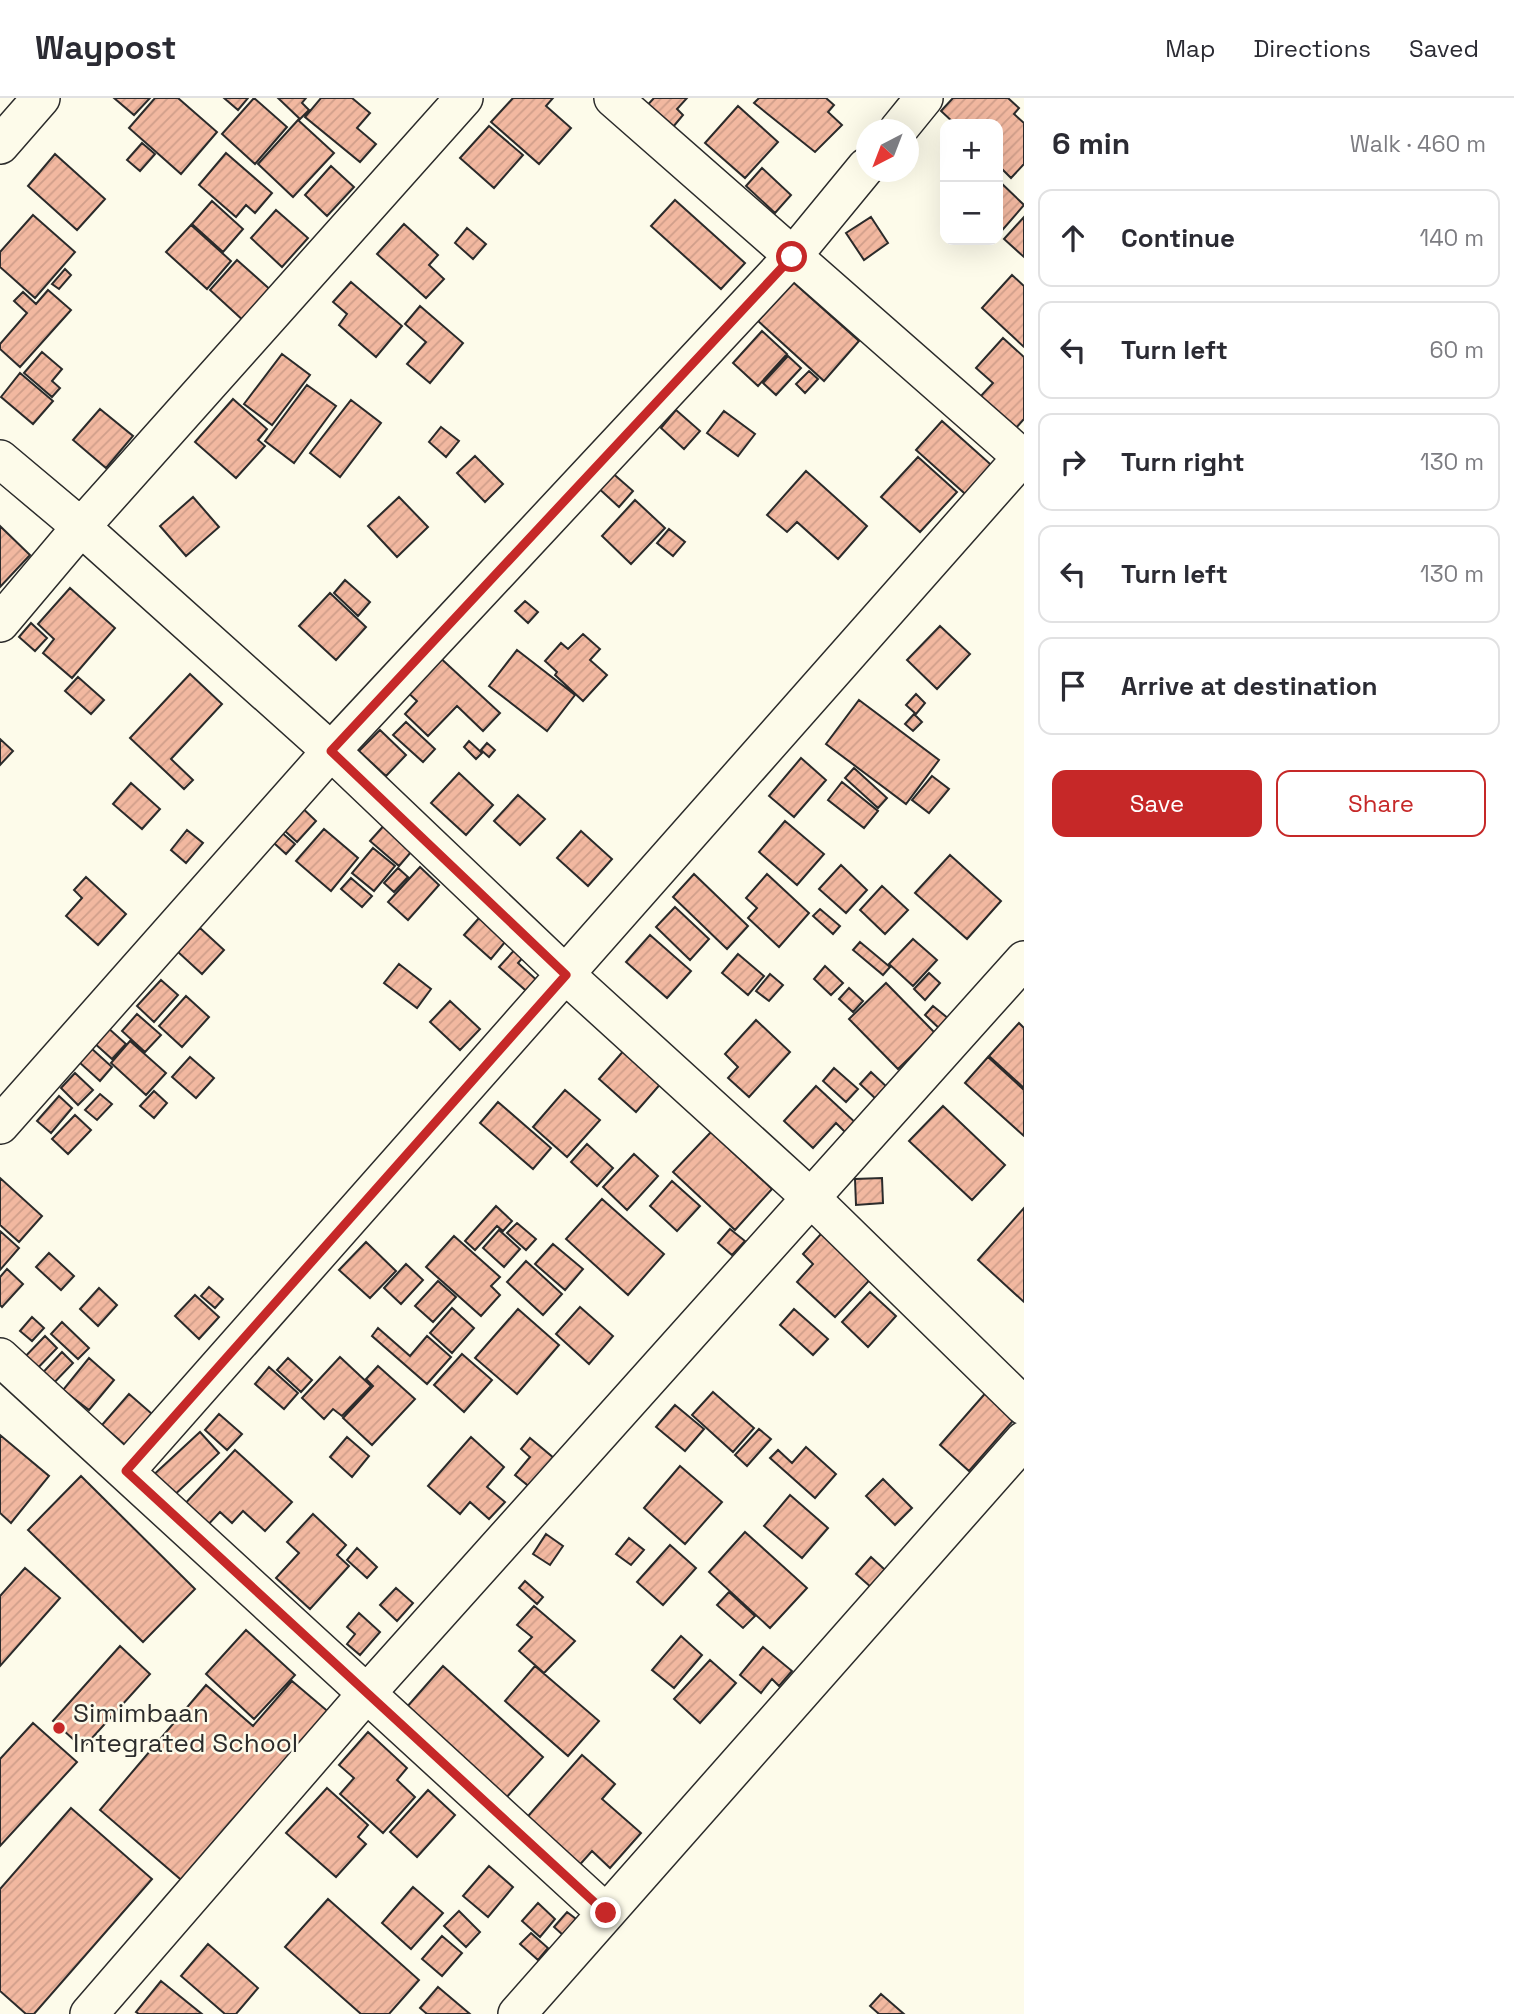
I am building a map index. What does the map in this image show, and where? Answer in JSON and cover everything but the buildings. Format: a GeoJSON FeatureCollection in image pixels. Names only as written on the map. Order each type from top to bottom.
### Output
{"type":"FeatureCollection","features":[{"type":"Feature","properties":{"kind":"street"},"geometry":{"type":"LineString","coordinates":[[0,145],[41,98]]}},
{"type":"Feature","properties":{"kind":"street"},"geometry":{"type":"LineString","coordinates":[[0,623],[81,527],[464,98]]}},
{"type":"Feature","properties":{"kind":"street"},"geometry":{"type":"LineString","coordinates":[[126,1471],[1023,457],[613,98]]}},
{"type":"Feature","properties":{"kind":"street"},"geometry":{"type":"LineString","coordinates":[[907,119],[925,98]]}},
{"type":"Feature","properties":{"kind":"street"},"geometry":{"type":"LineString","coordinates":[[0,1125],[331,751],[792,257],[856,179]]}},
{"type":"Feature","properties":{"kind":"street"},"geometry":{"type":"LineString","coordinates":[[0,459],[81,527],[331,751],[566,975],[811,1198],[1024,1406]]}},
{"type":"Feature","properties":{"kind":"street"},"geometry":{"type":"LineString","coordinates":[[89,2014],[367,1693],[1024,960]]}},
{"type":"Feature","properties":{"kind":"street"},"geometry":{"type":"LineString","coordinates":[[0,1357],[606,1913]]}},
{"type":"Feature","properties":{"kind":"street"},"geometry":{"type":"LineString","coordinates":[[517,2014],[1024,1440]]}},
{"type":"Feature","properties":{"kind":"place","name":"Simimbaan Integrated School"},"geometry":{"type":"Point","coordinates":[59,1728]}},
{"type":"Feature","properties":{"kind":"route"},"geometry":{"type":"LineString","coordinates":[[606,1913],[126,1471],[566,975],[331,751],[792,257]]}}]}
